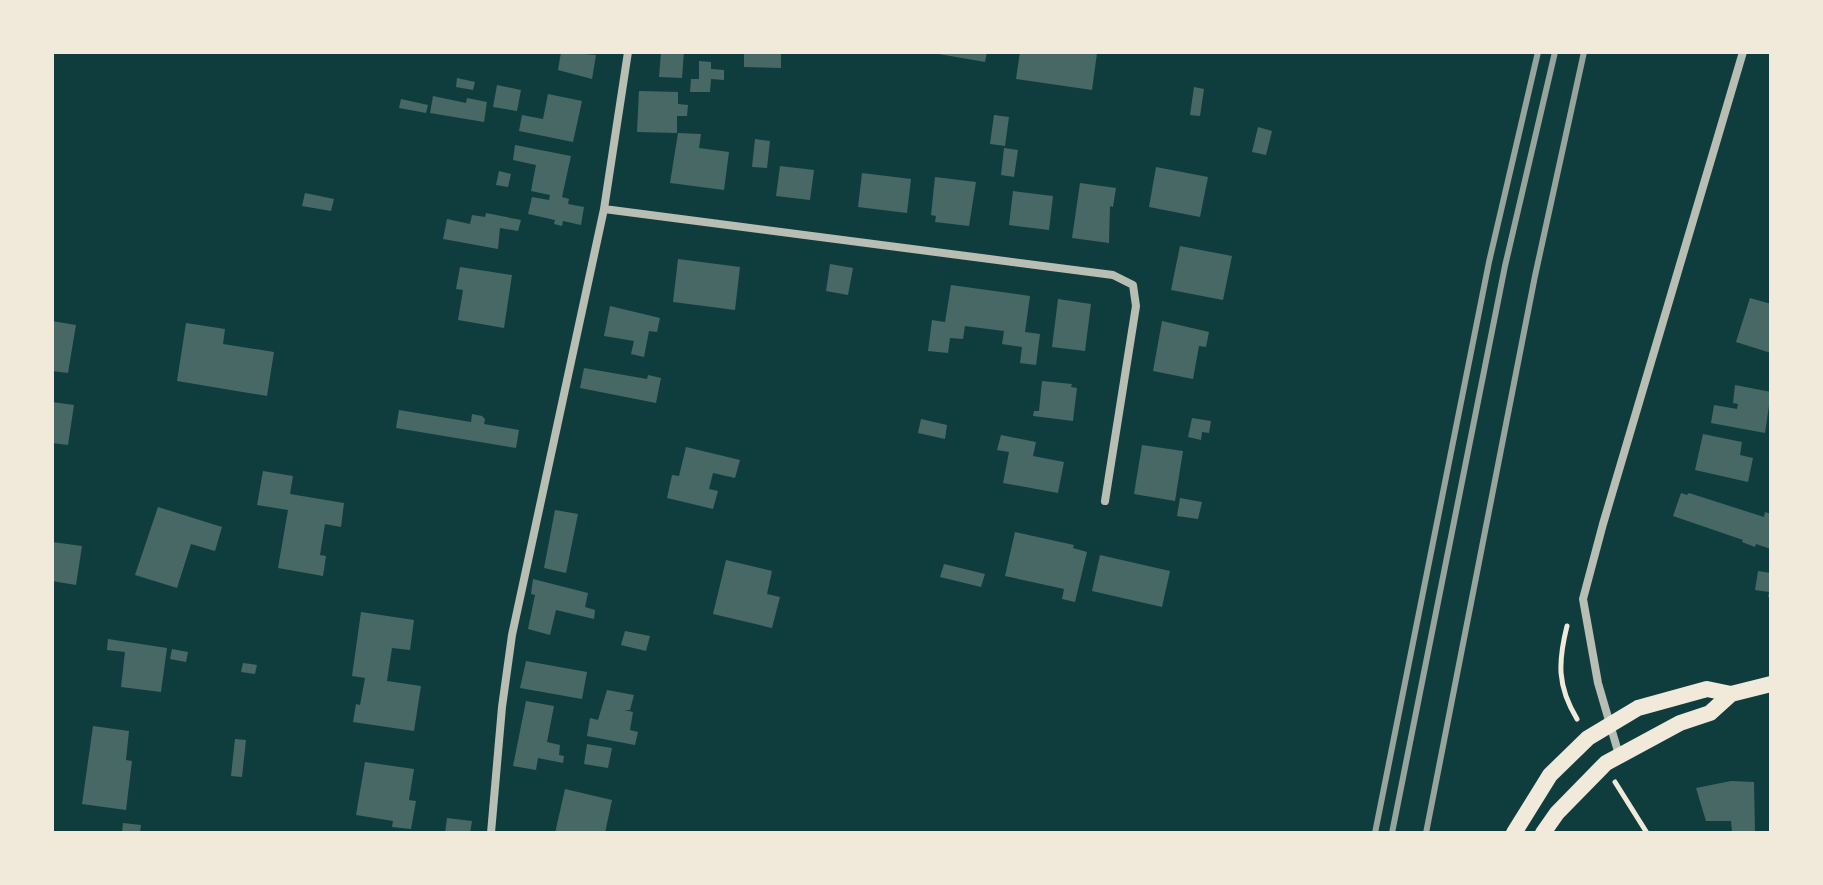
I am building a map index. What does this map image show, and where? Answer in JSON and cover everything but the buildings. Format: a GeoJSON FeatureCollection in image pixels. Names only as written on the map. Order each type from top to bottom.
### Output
{"type":"FeatureCollection","features":[{"type":"Feature","properties":{"kind":"main road"},"geometry":{"type":"LineString","coordinates":[[1514,833],[1550,775],[1588,738],[1638,708],[1707,689],[1731,694],[1771,684]]}},
{"type":"Feature","properties":{"kind":"main road"},"geometry":{"type":"LineString","coordinates":[[1543,833],[1557,813],[1613,759],[1680,723],[1710,713],[1731,694]]}},
{"type":"Feature","properties":{"kind":"street"},"geometry":{"type":"LineString","coordinates":[[491,833],[512,635],[604,209],[628,52]]}},
{"type":"Feature","properties":{"kind":"street"},"geometry":{"type":"LineString","coordinates":[[1613,759],[1583,599],[1743,52]]}},
{"type":"Feature","properties":{"kind":"street"},"geometry":{"type":"LineString","coordinates":[[604,209],[1113,275],[1133,285],[1136,306],[1105,501]]}},
{"type":"Feature","properties":{"kind":"path"},"geometry":{"type":"LineString","coordinates":[[1583,599],[1571,609],[1560,656],[1561,686],[1588,738]]}},
{"type":"Feature","properties":{"kind":"path"},"geometry":{"type":"LineString","coordinates":[[1613,759],[1647,833]]}},
{"type":"Feature","properties":{"kind":"railway"},"geometry":{"type":"LineString","coordinates":[[1375,833],[1489,262],[1538,52]]}},
{"type":"Feature","properties":{"kind":"railway"},"geometry":{"type":"LineString","coordinates":[[1392,833],[1505,266],[1555,52]]}},
{"type":"Feature","properties":{"kind":"railway"},"geometry":{"type":"LineString","coordinates":[[1426,833],[1535,276],[1584,52]]}}]}
